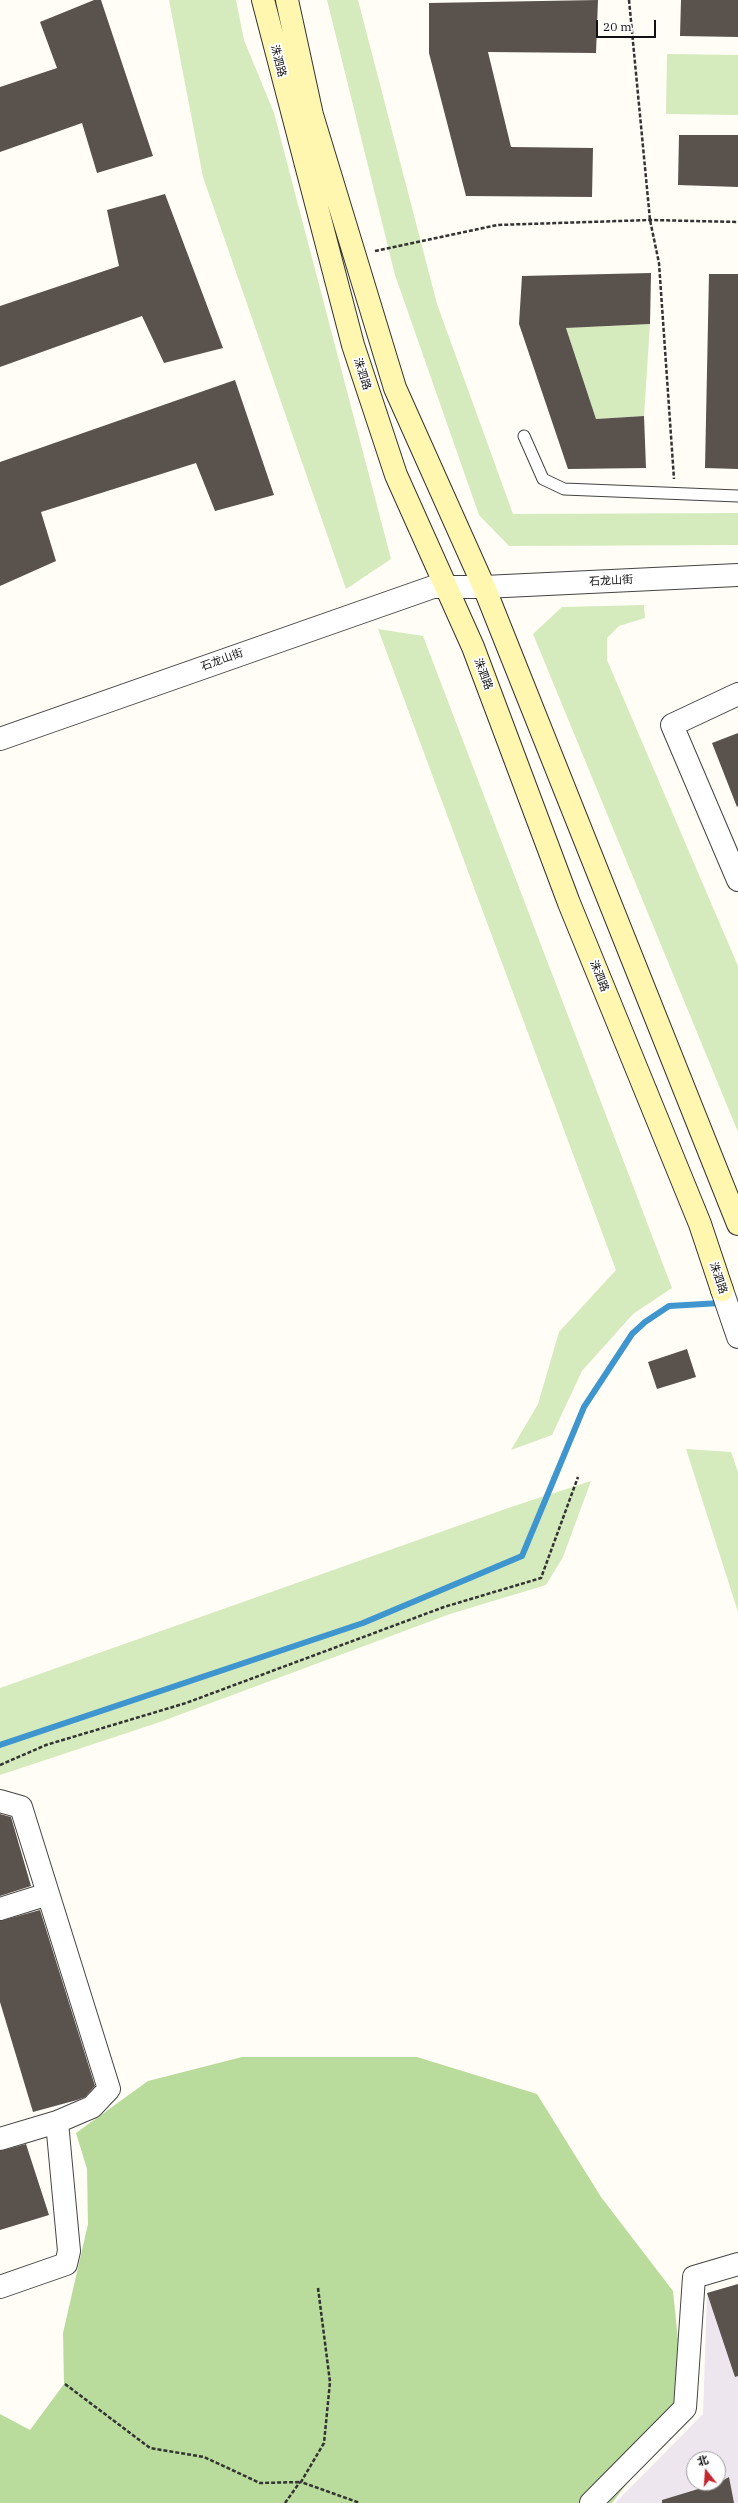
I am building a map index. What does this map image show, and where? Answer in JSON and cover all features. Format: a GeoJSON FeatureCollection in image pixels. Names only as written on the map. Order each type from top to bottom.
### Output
{"type":"FeatureCollection","features":[{"type":"Feature","properties":{"kind":"main road","name":"洙泗路"},"geometry":{"type":"LineString","coordinates":[[263,0],[353,345],[396,475],[473,647],[569,902],[700,1224],[722,1290]]}},
{"type":"Feature","properties":{"kind":"main road","name":"洙泗路"},"geometry":{"type":"LineString","coordinates":[[287,0],[312,115],[395,388],[484,587],[738,1224]]}},
{"type":"Feature","properties":{"kind":"street","name":"石龙山街"},"geometry":{"type":"LineString","coordinates":[[0,739],[352,614],[433,587],[484,587],[738,575]]}},
{"type":"Feature","properties":{"kind":"street"},"geometry":{"type":"LineString","coordinates":[[738,694],[672,725],[738,880]]}},
{"type":"Feature","properties":{"kind":"street","name":"洙泗路"},"geometry":{"type":"LineString","coordinates":[[722,1290],[735,1328]]}},
{"type":"Feature","properties":{"kind":"street"},"geometry":{"type":"LineString","coordinates":[[0,1800],[21,1807],[109,2089],[92,2107],[57,2122],[0,2139]]}},
{"type":"Feature","properties":{"kind":"street"},"geometry":{"type":"LineString","coordinates":[[0,1909],[48,1894]]}},
{"type":"Feature","properties":{"kind":"street"},"geometry":{"type":"LineString","coordinates":[[0,2287],[66,2264],[69,2251],[57,2122]]}},
{"type":"Feature","properties":{"kind":"street"},"geometry":{"type":"LineString","coordinates":[[591,2503],[685,2408],[694,2277],[738,2264]]}},
{"type":"Feature","properties":{"kind":"lane"},"geometry":{"type":"LineString","coordinates":[[524,436],[543,479],[564,489],[675,495],[738,496]]}},
{"type":"Feature","properties":{"kind":"path"},"geometry":{"type":"LineString","coordinates":[[629,0],[650,220],[659,263],[675,495]]}},
{"type":"Feature","properties":{"kind":"path"},"geometry":{"type":"LineString","coordinates":[[355,255],[497,225],[650,220],[738,222]]}},
{"type":"Feature","properties":{"kind":"path"},"geometry":{"type":"LineString","coordinates":[[0,1765],[46,1745],[186,1703],[444,1607],[541,1578],[578,1477]]}},
{"type":"Feature","properties":{"kind":"path"},"geometry":{"type":"LineString","coordinates":[[286,2503],[301,2482],[324,2443],[330,2382],[318,2288]]}},
{"type":"Feature","properties":{"kind":"path"},"geometry":{"type":"LineString","coordinates":[[64,2384],[150,2448],[204,2457],[260,2483],[301,2482],[360,2503]]}},
{"type":"Feature","properties":{"kind":"shaded area"},"geometry":{"type":"Polygon","coordinates":[[[738,2284],[738,2503],[615,2503],[703,2414],[707,2293],[738,2284]]]}},
{"type":"Feature","properties":{"kind":"green space"},"geometry":{"type":"Polygon","coordinates":[[[169,0],[236,0],[244,40],[274,113],[391,559],[346,589],[203,177],[169,0]]]}},
{"type":"Feature","properties":{"kind":"green space"},"geometry":{"type":"Polygon","coordinates":[[[327,0],[358,0],[437,304],[513,514],[738,513],[738,545],[509,546],[479,515],[395,275],[327,0]]]}},
{"type":"Feature","properties":{"kind":"green space"},"geometry":{"type":"Polygon","coordinates":[[[667,54],[738,55],[738,115],[666,114],[667,54]]]}},
{"type":"Feature","properties":{"kind":"green space"},"geometry":{"type":"Polygon","coordinates":[[[650,324],[644,416],[596,419],[566,328],[650,324]]]}},
{"type":"Feature","properties":{"kind":"green space"},"geometry":{"type":"Polygon","coordinates":[[[644,605],[645,618],[619,626],[607,638],[607,660],[738,966],[738,1132],[533,634],[562,607],[644,605]]]}},
{"type":"Feature","properties":{"kind":"green space"},"geometry":{"type":"Polygon","coordinates":[[[378,629],[423,636],[672,1288],[633,1314],[582,1371],[552,1435],[511,1450],[538,1404],[559,1332],[616,1270],[378,629]]]}},
{"type":"Feature","properties":{"kind":"green space"},"geometry":{"type":"Polygon","coordinates":[[[686,1449],[731,1452],[738,1472],[738,1612],[686,1449]]]}},
{"type":"Feature","properties":{"kind":"green space"},"geometry":{"type":"Polygon","coordinates":[[[591,1481],[563,1557],[546,1585],[450,1614],[160,1722],[0,1775],[0,1688],[514,1506],[591,1481]]]}},
{"type":"Feature","properties":{"kind":"green space"},"geometry":{"type":"Polygon","coordinates":[[[242,2057],[417,2057],[537,2094],[601,2197],[673,2291],[685,2408],[612,2503],[0,2503],[0,2414],[30,2430],[64,2384],[63,2333],[88,2224],[87,2169],[76,2133],[148,2081],[242,2057]]]}},
{"type":"Feature","properties":{"kind":"building"},"geometry":{"type":"Polygon","coordinates":[[[94,0],[101,0],[153,156],[97,173],[82,123],[0,152],[0,87],[57,68],[40,22],[94,0]]]}},
{"type":"Feature","properties":{"kind":"building"},"geometry":{"type":"Polygon","coordinates":[[[598,0],[596,53],[488,52],[511,147],[593,148],[592,197],[466,196],[429,53],[429,3],[598,0]]]}},
{"type":"Feature","properties":{"kind":"building"},"geometry":{"type":"Polygon","coordinates":[[[681,0],[738,0],[738,37],[680,36],[681,0]]]}},
{"type":"Feature","properties":{"kind":"building"},"geometry":{"type":"Polygon","coordinates":[[[679,135],[738,135],[738,187],[678,185],[679,135]]]}},
{"type":"Feature","properties":{"kind":"building"},"geometry":{"type":"Polygon","coordinates":[[[165,194],[223,348],[164,363],[142,316],[0,367],[0,306],[119,266],[107,210],[165,194]]]}},
{"type":"Feature","properties":{"kind":"building"},"geometry":{"type":"Polygon","coordinates":[[[651,273],[650,324],[566,328],[596,419],[644,416],[646,468],[568,469],[519,324],[522,276],[651,273]]]}},
{"type":"Feature","properties":{"kind":"building"},"geometry":{"type":"Polygon","coordinates":[[[709,274],[738,274],[738,469],[705,468],[709,274]]]}},
{"type":"Feature","properties":{"kind":"building"},"geometry":{"type":"Polygon","coordinates":[[[235,380],[274,495],[215,511],[196,463],[41,512],[56,561],[0,586],[0,462],[235,380]]]}},
{"type":"Feature","properties":{"kind":"building"},"geometry":{"type":"Polygon","coordinates":[[[738,733],[738,806],[737,807],[712,743],[738,733]]]}},
{"type":"Feature","properties":{"kind":"building"},"geometry":{"type":"Polygon","coordinates":[[[687,1349],[696,1377],[657,1389],[648,1362],[687,1349]]]}},
{"type":"Feature","properties":{"kind":"building"},"geometry":{"type":"Polygon","coordinates":[[[0,1814],[11,1817],[31,1886],[0,1896],[0,1814]]]}},
{"type":"Feature","properties":{"kind":"building"},"geometry":{"type":"Polygon","coordinates":[[[40,1910],[95,2086],[85,2097],[33,2112],[0,2002],[0,1921],[40,1910]]]}},
{"type":"Feature","properties":{"kind":"building"},"geometry":{"type":"Polygon","coordinates":[[[26,2144],[49,2215],[0,2230],[0,2151],[26,2144]]]}},
{"type":"Feature","properties":{"kind":"building"},"geometry":{"type":"Polygon","coordinates":[[[738,2284],[738,2376],[735,2377],[707,2293],[738,2284]]]}},
{"type":"Feature","properties":{"kind":"building"},"geometry":{"type":"Polygon","coordinates":[[[729,2477],[734,2503],[662,2503],[662,2500],[692,2491],[726,2491],[726,2479],[729,2477]]]}},
{"type":"Feature","properties":{"kind":"waterway"},"geometry":{"type":"LineString","coordinates":[[0,1745],[363,1623],[522,1556],[584,1407],[632,1334],[645,1322],[669,1306],[738,1302]]}}]}
